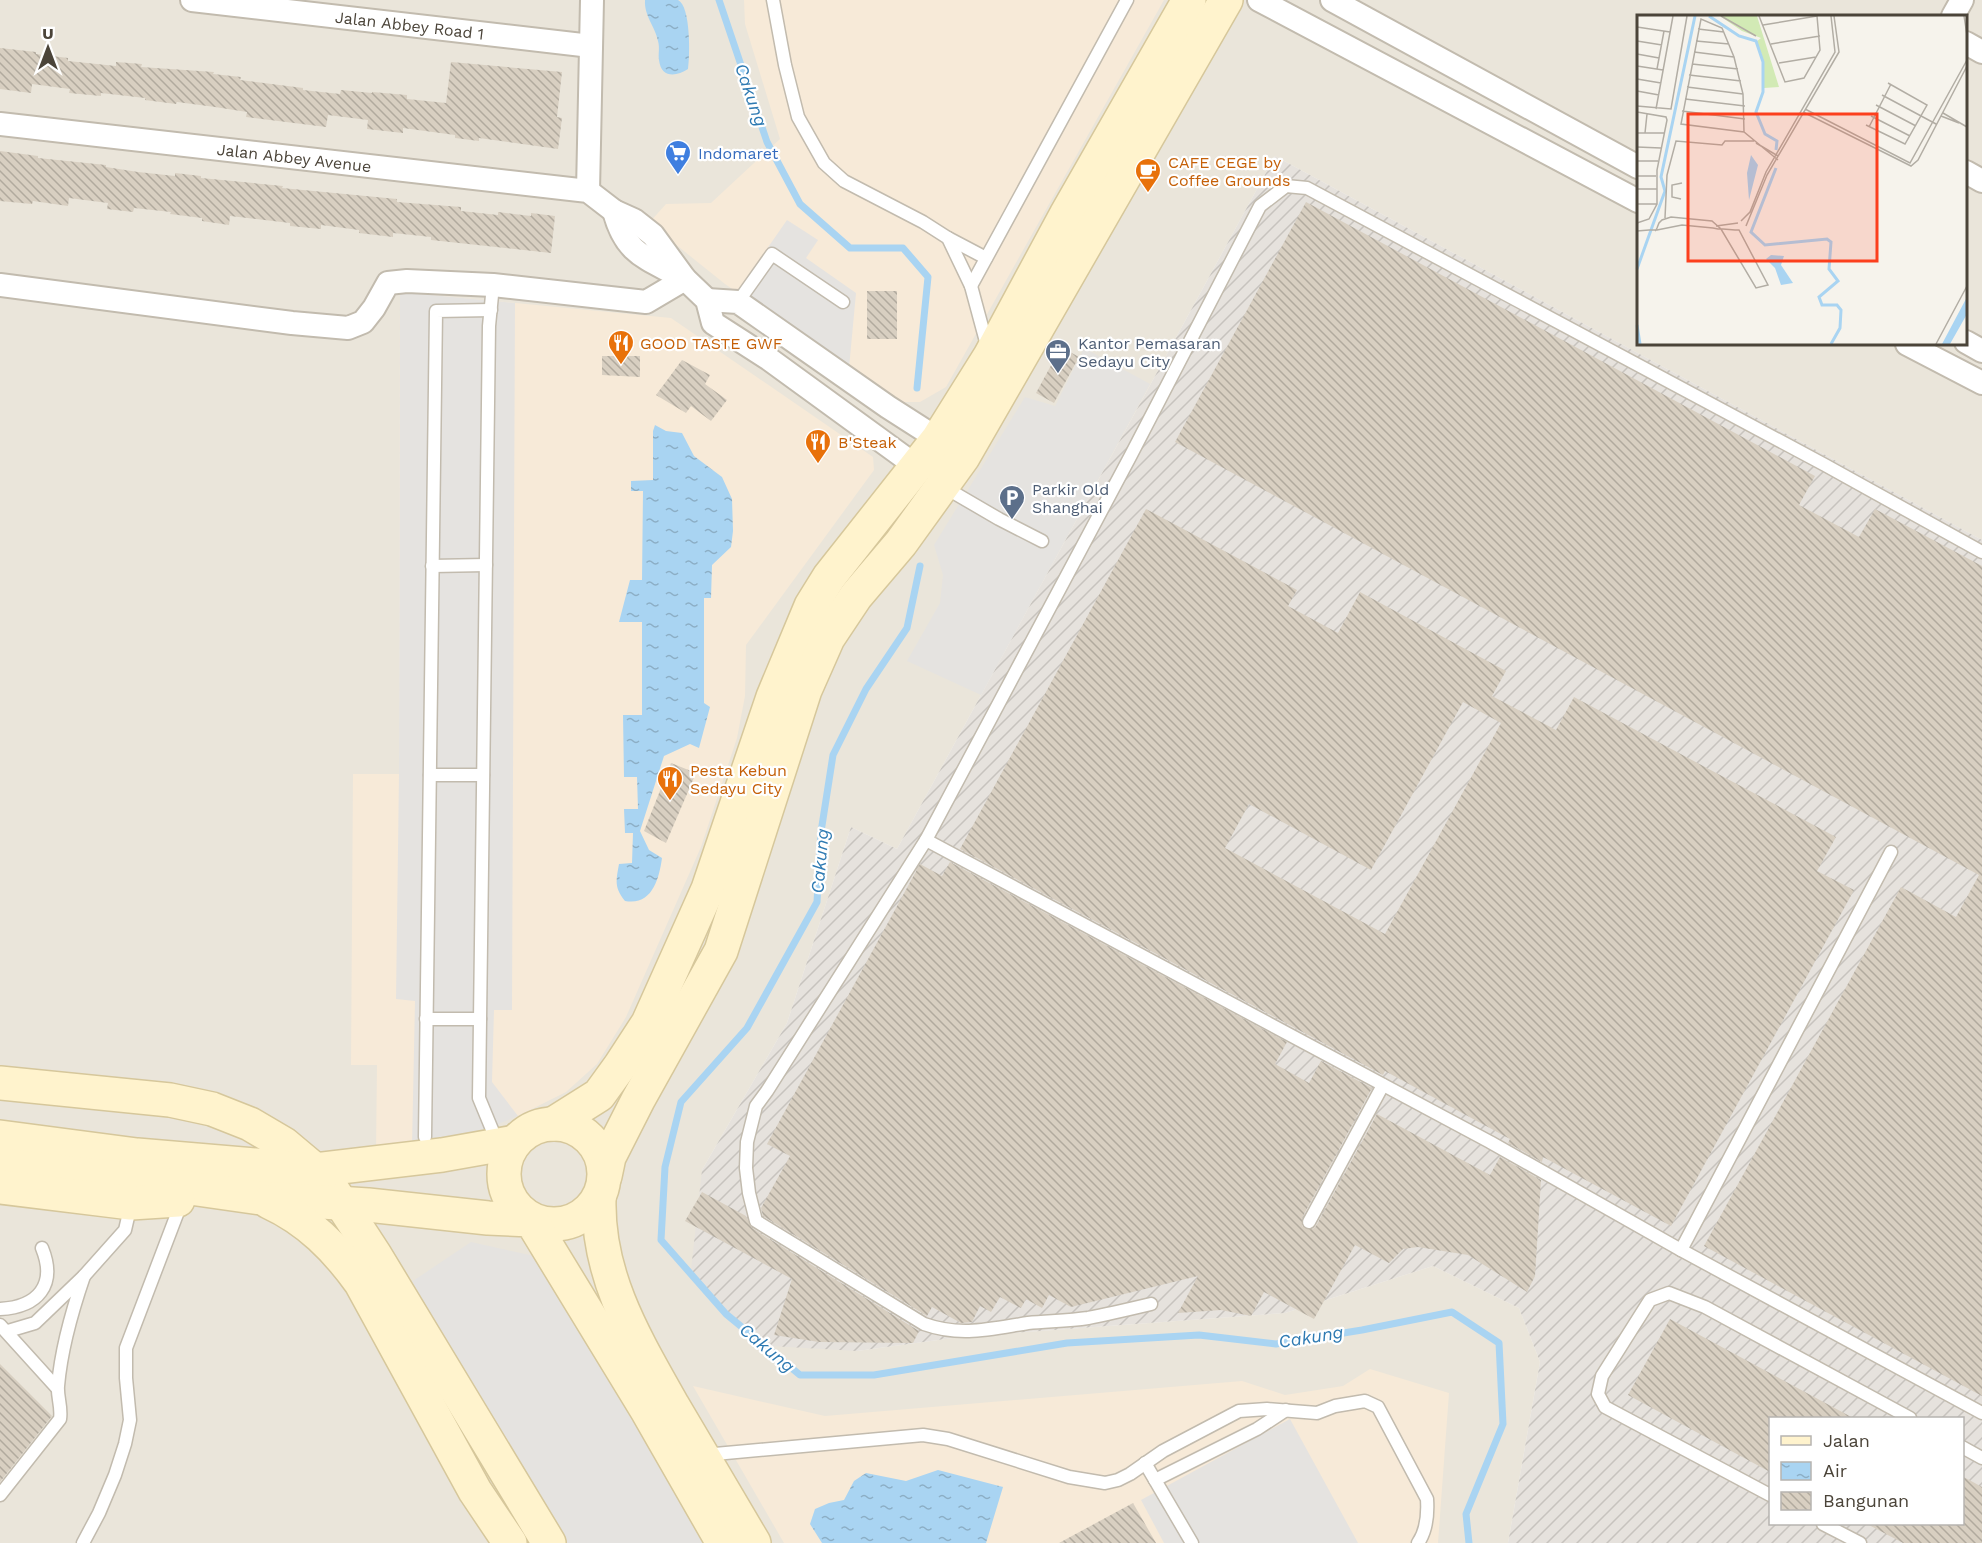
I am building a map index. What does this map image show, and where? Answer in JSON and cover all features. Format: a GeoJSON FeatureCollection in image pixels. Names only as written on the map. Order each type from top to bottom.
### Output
{"type":"FeatureCollection","features":[{"type":"Feature","properties":{"kind":"main road"},"geometry":{"type":"LineString","coordinates":[[0,1165],[134,1179],[261,1197],[531,1220],[547,1224],[559,1225],[582,1217],[602,1187],[609,1157],[638,1100],[722,951],[805,690],[828,638],[856,596],[901,543],[942,486],[950,448],[990,356],[1066,215],[1189,0]]}},
{"type":"Feature","properties":{"kind":"main road"},"geometry":{"type":"LineString","coordinates":[[553,1124],[599,1095],[648,1023],[708,889],[773,697],[812,606],[829,577],[916,466],[950,448],[1226,0]]}},
{"type":"Feature","properties":{"kind":"main road"},"geometry":{"type":"LineString","coordinates":[[916,466],[942,486]]}},
{"type":"Feature","properties":{"kind":"main road"},"geometry":{"type":"LineString","coordinates":[[0,1083],[170,1100],[212,1109],[250,1124],[284,1144],[315,1170],[343,1204],[549,1543]]}},
{"type":"Feature","properties":{"kind":"main road"},"geometry":{"type":"LineString","coordinates":[[0,1187],[315,1170],[442,1155],[507,1143],[539,1126],[566,1125],[579,1131],[598,1149],[603,1162],[598,1225],[603,1252],[624,1316],[688,1457],[723,1543]]}},
{"type":"Feature","properties":{"kind":"main road"},"geometry":{"type":"LineString","coordinates":[[0,1137],[134,1179],[182,1200],[217,1192]]}},
{"type":"Feature","properties":{"kind":"main road"},"geometry":{"type":"LineString","coordinates":[[507,1143],[504,1185],[510,1199],[519,1211],[531,1220],[688,1457],[754,1543]]}},
{"type":"Feature","properties":{"kind":"main road"},"geometry":{"type":"LineString","coordinates":[[261,1197],[302,1221],[335,1249],[347,1263],[479,1498],[510,1543]]}},
{"type":"Feature","properties":{"kind":"main road"},"geometry":{"type":"LineString","coordinates":[[479,1498],[512,1480]]}},
{"type":"Feature","properties":{"kind":"street","name":"Jalan Abbey Road 1"},"geometry":{"type":"LineString","coordinates":[[192,0],[591,46]]}},
{"type":"Feature","properties":{"kind":"street"},"geometry":{"type":"LineString","coordinates":[[592,0],[588,191],[614,211],[634,220],[653,235],[685,279],[707,300],[713,323],[769,359],[916,466]]}},
{"type":"Feature","properties":{"kind":"street"},"geometry":{"type":"LineString","coordinates":[[1259,0],[1637,200]]}},
{"type":"Feature","properties":{"kind":"street"},"geometry":{"type":"LineString","coordinates":[[1332,0],[1637,166]]}},
{"type":"Feature","properties":{"kind":"street"},"geometry":{"type":"LineString","coordinates":[[1954,15],[1962,0]]}},
{"type":"Feature","properties":{"kind":"street"},"geometry":{"type":"LineString","coordinates":[[1967,44],[1982,52]]}},
{"type":"Feature","properties":{"kind":"street","name":"Jalan Abbey Avenue"},"geometry":{"type":"LineString","coordinates":[[0,123],[588,191]]}},
{"type":"Feature","properties":{"kind":"street"},"geometry":{"type":"LineString","coordinates":[[1967,173],[1982,181]]}},
{"type":"Feature","properties":{"kind":"street"},"geometry":{"type":"LineString","coordinates":[[0,285],[292,323],[348,328],[363,321],[374,308],[388,283],[407,280],[493,285],[646,302],[685,279]]}},
{"type":"Feature","properties":{"kind":"street"},"geometry":{"type":"LineString","coordinates":[[707,300],[738,302],[950,448]]}},
{"type":"Feature","properties":{"kind":"street"},"geometry":{"type":"LineString","coordinates":[[1967,343],[1982,351]]}},
{"type":"Feature","properties":{"kind":"street"},"geometry":{"type":"LineString","coordinates":[[1909,345],[1982,383]]}},
{"type":"Feature","properties":{"kind":"lane"},"geometry":{"type":"LineString","coordinates":[[773,0],[785,65],[798,117],[824,163],[844,182],[923,222],[986,258]]}},
{"type":"Feature","properties":{"kind":"lane"},"geometry":{"type":"LineString","coordinates":[[971,286],[1127,0]]}},
{"type":"Feature","properties":{"kind":"lane"},"geometry":{"type":"LineString","coordinates":[[1151,1304],[1086,1318],[1028,1323],[998,1330],[943,1331],[924,1324],[756,1221],[746,1168],[747,1142],[756,1106],[926,840],[1131,455],[1260,206],[1286,186],[1307,188],[1825,465],[1982,552]]}},
{"type":"Feature","properties":{"kind":"lane"},"geometry":{"type":"LineString","coordinates":[[948,238],[971,286],[990,356]]}},
{"type":"Feature","properties":{"kind":"lane"},"geometry":{"type":"LineString","coordinates":[[738,302],[772,254],[843,302]]}},
{"type":"Feature","properties":{"kind":"lane"},"geometry":{"type":"LineString","coordinates":[[493,285],[486,565],[479,1098],[507,1143]]}},
{"type":"Feature","properties":{"kind":"lane"},"geometry":{"type":"LineString","coordinates":[[425,1137],[436,311],[491,310]]}},
{"type":"Feature","properties":{"kind":"lane"},"geometry":{"type":"LineString","coordinates":[[942,486],[1042,541]]}},
{"type":"Feature","properties":{"kind":"lane"},"geometry":{"type":"LineString","coordinates":[[432,566],[486,565]]}},
{"type":"Feature","properties":{"kind":"lane"},"geometry":{"type":"LineString","coordinates":[[430,775],[483,775]]}},
{"type":"Feature","properties":{"kind":"lane"},"geometry":{"type":"LineString","coordinates":[[926,840],[1490,1142],[1681,1250],[1982,1413]]}},
{"type":"Feature","properties":{"kind":"lane"},"geometry":{"type":"LineString","coordinates":[[1681,1250],[1891,852]]}},
{"type":"Feature","properties":{"kind":"lane"},"geometry":{"type":"LineString","coordinates":[[426,1019],[480,1019]]}},
{"type":"Feature","properties":{"kind":"lane"},"geometry":{"type":"LineString","coordinates":[[1309,1222],[1383,1085]]}},
{"type":"Feature","properties":{"kind":"lane"},"geometry":{"type":"LineString","coordinates":[[4,1328],[35,1323],[84,1276],[125,1230],[134,1179]]}},
{"type":"Feature","properties":{"kind":"lane"},"geometry":{"type":"LineString","coordinates":[[82,1543],[99,1513],[125,1444],[130,1420],[126,1348],[182,1200]]}},
{"type":"Feature","properties":{"kind":"lane"},"geometry":{"type":"LineString","coordinates":[[0,1309],[18,1308],[35,1300],[46,1281],[48,1263],[42,1248]]}},
{"type":"Feature","properties":{"kind":"lane"},"geometry":{"type":"LineString","coordinates":[[0,1495],[60,1419],[62,1408],[57,1389],[72,1313],[84,1276]]}},
{"type":"Feature","properties":{"kind":"lane"},"geometry":{"type":"LineString","coordinates":[[1769,1494],[1605,1407],[1598,1394],[1602,1376],[1650,1300],[1669,1293],[1705,1307],[1906,1417]]}},
{"type":"Feature","properties":{"kind":"lane"},"geometry":{"type":"LineString","coordinates":[[4,1328],[57,1389]]}},
{"type":"Feature","properties":{"kind":"lane"},"geometry":{"type":"LineString","coordinates":[[688,1457],[923,1435],[948,1439],[1069,1477],[1105,1483],[1118,1480],[1239,1411],[1248,1409],[1317,1413],[1335,1406],[1365,1401],[1378,1407],[1427,1499],[1424,1531],[1418,1543]]}},
{"type":"Feature","properties":{"kind":"lane"},"geometry":{"type":"LineString","coordinates":[[1155,1480],[1257,1429],[1286,1410]]}},
{"type":"Feature","properties":{"kind":"lane"},"geometry":{"type":"LineString","coordinates":[[1964,1448],[1982,1458]]}},
{"type":"Feature","properties":{"kind":"lane"},"geometry":{"type":"LineString","coordinates":[[1145,1463],[1192,1543]]}},
{"type":"Feature","properties":{"kind":"lane"},"geometry":{"type":"LineString","coordinates":[[1825,1525],[1860,1543]]}},
{"type":"Feature","properties":{"kind":"shaded area"},"geometry":{"type":"Polygon","coordinates":[[[0,0],[1982,0],[1982,540],[1275,156],[897,849],[851,827],[787,1023],[702,1170],[857,1351],[960,1337],[1285,1313],[1433,1266],[1519,1308],[1540,1362],[1508,1543],[0,1543],[0,0]]]}},
{"type":"Feature","properties":{"kind":"shaded area"},"geometry":{"type":"Polygon","coordinates":[[[744,0],[1164,0],[946,387],[920,402],[898,402],[725,284],[649,223],[666,204],[711,203],[780,139],[745,24],[744,0]]]}},
{"type":"Feature","properties":{"kind":"shaded area"},"geometry":{"type":"Polygon","coordinates":[[[1275,156],[1982,540],[1982,1543],[1508,1543],[1540,1362],[1519,1308],[1433,1266],[1285,1313],[960,1337],[857,1351],[753,1345],[691,1270],[702,1170],[787,1023],[851,827],[897,849],[1275,156]]]}},
{"type":"Feature","properties":{"kind":"shaded area"},"geometry":{"type":"Polygon","coordinates":[[[787,220],[818,240],[806,258],[856,293],[849,368],[737,292],[787,220]]]}},
{"type":"Feature","properties":{"kind":"shaded area"},"geometry":{"type":"Polygon","coordinates":[[[400,292],[671,318],[873,457],[874,470],[746,645],[745,696],[737,738],[701,847],[626,1017],[597,1064],[566,1092],[518,1116],[412,1147],[376,1151],[377,1065],[351,1065],[353,774],[399,774],[400,292]]]}},
{"type":"Feature","properties":{"kind":"shaded area"},"geometry":{"type":"Polygon","coordinates":[[[400,292],[515,303],[512,1010],[494,1010],[492,1082],[518,1116],[461,1139],[412,1147],[415,1001],[396,999],[400,292]]]}},
{"type":"Feature","properties":{"kind":"shaded area","name":"Parkir Old Shanghai"},"geometry":{"type":"Polygon","coordinates":[[[1084,348],[1150,384],[981,695],[907,661],[940,603],[943,575],[934,545],[1025,397],[1055,406],[1084,348]]]}},
{"type":"Feature","properties":{"kind":"shaded area"},"geometry":{"type":"Polygon","coordinates":[[[471,1242],[534,1256],[707,1543],[564,1543],[410,1283],[471,1242]]]}},
{"type":"Feature","properties":{"kind":"shaded area"},"geometry":{"type":"Polygon","coordinates":[[[1370,1369],[1449,1393],[1438,1543],[784,1543],[693,1386],[825,1416],[1242,1381],[1285,1395],[1343,1386],[1370,1369]]]}},
{"type":"Feature","properties":{"kind":"shaded area"},"geometry":{"type":"Polygon","coordinates":[[[1290,1419],[1358,1543],[1164,1543],[1141,1500],[1290,1419]]]}},
{"type":"Feature","properties":{"kind":"water"},"geometry":{"type":"Polygon","coordinates":[[[645,0],[678,0],[682,4],[689,32],[689,54],[688,69],[679,74],[666,73],[660,66],[658,41],[646,11],[645,0]]]}},
{"type":"Feature","properties":{"kind":"water"},"geometry":{"type":"Polygon","coordinates":[[[655,425],[666,431],[682,433],[694,456],[722,477],[732,499],[733,531],[731,547],[712,565],[711,598],[704,598],[704,703],[710,707],[699,748],[690,744],[664,756],[640,831],[649,850],[662,858],[659,874],[648,895],[642,899],[625,901],[617,888],[617,875],[619,864],[632,863],[633,833],[625,833],[624,809],[638,809],[637,777],[624,777],[623,715],[642,715],[642,622],[619,622],[630,580],[642,580],[643,491],[631,491],[631,481],[653,480],[655,425]]]}},
{"type":"Feature","properties":{"kind":"water"},"geometry":{"type":"Polygon","coordinates":[[[938,1470],[1003,1487],[986,1543],[822,1543],[810,1524],[815,1509],[844,1500],[854,1481],[866,1473],[906,1481],[938,1470]]]}},
{"type":"Feature","properties":{"kind":"building"},"geometry":{"type":"Polygon","coordinates":[[[0,48],[68,58],[68,61],[116,66],[116,62],[142,64],[141,67],[214,72],[213,74],[241,77],[240,80],[303,88],[303,90],[340,94],[341,90],[407,95],[407,99],[446,103],[451,62],[562,72],[557,117],[562,118],[558,149],[479,138],[479,141],[455,138],[455,135],[403,128],[403,133],[367,129],[368,120],[328,115],[326,127],[246,117],[247,112],[215,107],[101,93],[101,96],[69,93],[70,89],[32,84],[31,93],[0,89],[0,48]]]}},
{"type":"Feature","properties":{"kind":"building"},"geometry":{"type":"Polygon","coordinates":[[[0,151],[38,156],[38,158],[106,165],[106,167],[138,172],[175,176],[175,173],[201,176],[201,178],[283,186],[282,188],[397,199],[397,202],[461,207],[461,211],[498,215],[498,212],[555,216],[551,253],[431,240],[431,237],[393,233],[393,237],[359,233],[359,230],[321,225],[321,229],[290,226],[290,223],[230,216],[229,225],[202,221],[202,218],[170,214],[171,212],[134,208],[133,212],[107,209],[108,203],[69,198],[68,206],[33,201],[32,204],[0,201],[0,151]]]}},
{"type":"Feature","properties":{"kind":"building"},"geometry":{"type":"Polygon","coordinates":[[[1306,202],[1815,476],[1799,505],[1859,537],[1875,509],[1982,566],[1982,1396],[1704,1246],[1901,887],[1956,917],[1979,875],[1175,442],[1306,202]]]}},
{"type":"Feature","properties":{"kind":"building"},"geometry":{"type":"Polygon","coordinates":[[[867,291],[897,291],[897,339],[867,339],[867,291]]]}},
{"type":"Feature","properties":{"kind":"building","name":"Kantor Pemasaran Sedayu City"},"geometry":{"type":"Polygon","coordinates":[[[1061,347],[1079,357],[1054,403],[1036,393],[1061,347]]]}},
{"type":"Feature","properties":{"kind":"building","name":"GOOD TASTE GWF"},"geometry":{"type":"Polygon","coordinates":[[[602,356],[640,356],[640,377],[602,375],[602,356]]]}},
{"type":"Feature","properties":{"kind":"building"},"geometry":{"type":"Polygon","coordinates":[[[682,360],[710,375],[705,384],[727,400],[711,421],[691,406],[686,413],[656,395],[682,360]]]}},
{"type":"Feature","properties":{"kind":"building"},"geometry":{"type":"Polygon","coordinates":[[[1146,509],[1297,590],[1288,606],[1338,633],[1360,592],[1506,671],[1492,696],[1556,730],[1574,697],[1836,837],[1817,871],[1854,890],[1671,1226],[1543,1157],[1542,1162],[1508,1143],[1510,1139],[1385,1071],[1383,1075],[960,849],[1146,509]],[[1463,702],[1371,870],[1249,804],[1225,848],[1385,934],[1501,723],[1463,702]]]}},
{"type":"Feature","properties":{"kind":"building","name":"Pesta Kebun Sedayu City"},"geometry":{"type":"Polygon","coordinates":[[[671,763],[696,773],[666,843],[644,831],[671,763]]]}},
{"type":"Feature","properties":{"kind":"building"},"geometry":{"type":"Polygon","coordinates":[[[950,862],[1287,1042],[1275,1064],[1309,1083],[1321,1061],[1372,1088],[1302,1218],[1302,1226],[1306,1229],[1313,1229],[1316,1226],[1377,1114],[1490,1175],[1500,1157],[1541,1180],[1535,1276],[1527,1292],[1468,1255],[1418,1247],[1403,1249],[1389,1263],[1355,1245],[1314,1319],[1264,1292],[1251,1316],[1221,1310],[1178,1313],[1198,1276],[1071,1307],[1049,1295],[1042,1308],[1026,1299],[1021,1308],[1000,1297],[991,1312],[980,1306],[972,1322],[961,1323],[932,1307],[927,1316],[763,1216],[761,1208],[790,1156],[767,1144],[920,864],[942,876],[950,862]]]}},
{"type":"Feature","properties":{"kind":"building"},"geometry":{"type":"Polygon","coordinates":[[[702,1192],[746,1216],[752,1228],[919,1331],[913,1343],[819,1342],[774,1335],[792,1279],[685,1221],[702,1192]]]}},
{"type":"Feature","properties":{"kind":"building"},"geometry":{"type":"Polygon","coordinates":[[[1670,1319],[1851,1417],[1769,1417],[1769,1471],[1628,1395],[1670,1319]]]}},
{"type":"Feature","properties":{"kind":"building"},"geometry":{"type":"Polygon","coordinates":[[[0,1364],[52,1416],[0,1482],[0,1364]]]}},
{"type":"Feature","properties":{"kind":"building"},"geometry":{"type":"Polygon","coordinates":[[[1964,1477],[1982,1487],[1982,1543],[1903,1543],[1869,1525],[1964,1525],[1964,1477]]]}},
{"type":"Feature","properties":{"kind":"building"},"geometry":{"type":"Polygon","coordinates":[[[1133,1503],[1156,1543],[1059,1543],[1133,1503]]]}},
{"type":"Feature","properties":{"kind":"waterway","name":"Cakung"},"geometry":{"type":"LineString","coordinates":[[719,0],[767,142],[800,204],[850,248],[903,248],[928,277],[917,388]]}},
{"type":"Feature","properties":{"kind":"waterway","name":"Cakung"},"geometry":{"type":"LineString","coordinates":[[920,566],[907,628],[866,689],[833,755],[821,832],[817,902],[747,1028],[681,1102],[665,1167],[661,1240],[726,1314],[800,1375],[874,1375],[1067,1343],[1199,1335],[1276,1344],[1452,1312],[1499,1343],[1503,1424],[1466,1514],[1469,1543]]}},
{"type":"Feature","properties":{"kind":"place","name":"Indomaret"},"geometry":{"type":"Point","coordinates":[678,176]}},
{"type":"Feature","properties":{"kind":"place","name":"CAFE CEGE by Coffee Grounds"},"geometry":{"type":"Point","coordinates":[1148,194]}},
{"type":"Feature","properties":{"kind":"place","name":"GOOD TASTE GWF"},"geometry":{"type":"Point","coordinates":[621,366]}},
{"type":"Feature","properties":{"kind":"place","name":"Kantor Pemasaran Sedayu City"},"geometry":{"type":"Point","coordinates":[1058,375]}},
{"type":"Feature","properties":{"kind":"place","name":"B'Steak"},"geometry":{"type":"Point","coordinates":[818,465]}},
{"type":"Feature","properties":{"kind":"place","name":"Parkir Old Shanghai"},"geometry":{"type":"Point","coordinates":[1012,521]}},
{"type":"Feature","properties":{"kind":"place","name":"Pesta Kebun Sedayu City"},"geometry":{"type":"Point","coordinates":[670,802]}}]}
